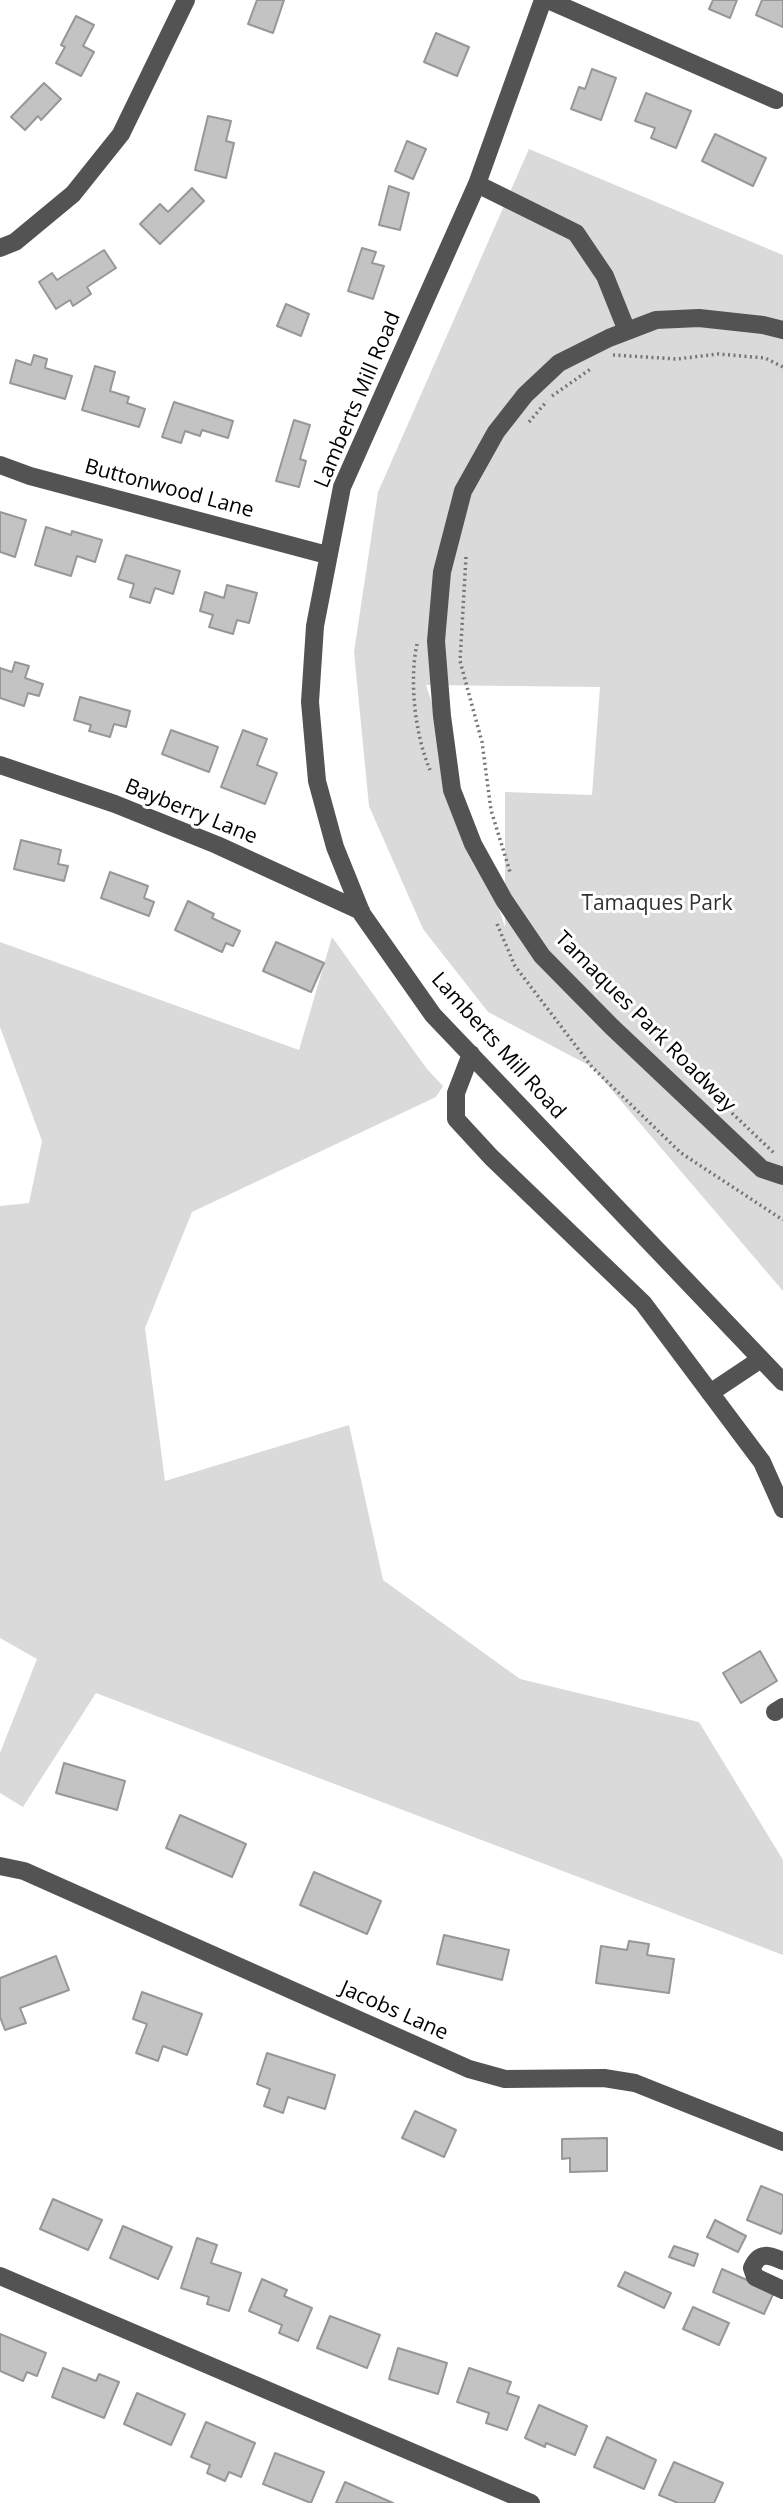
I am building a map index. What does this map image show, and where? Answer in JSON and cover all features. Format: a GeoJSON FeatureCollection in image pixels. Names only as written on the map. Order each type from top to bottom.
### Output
{"type":"FeatureCollection","features":[{"type":"Feature","properties":{"kind":"street"},"geometry":{"type":"LineString","coordinates":[[0,248],[15,242],[73,194],[121,134],[186,0]]}},
{"type":"Feature","properties":{"kind":"street"},"geometry":{"type":"LineString","coordinates":[[545,0],[776,100]]}},
{"type":"Feature","properties":{"kind":"street","name":"Lamberts Mill Road"},"geometry":{"type":"LineString","coordinates":[[545,0],[477,184],[342,487],[327,555],[316,626],[310,702],[317,781],[335,847],[361,911],[433,1014],[783,1382]]}},
{"type":"Feature","properties":{"kind":"street"},"geometry":{"type":"LineString","coordinates":[[477,184],[576,233],[605,276],[626,331]]}},
{"type":"Feature","properties":{"kind":"street","name":"Tamaques Park Roadway"},"geometry":{"type":"LineString","coordinates":[[782,1169],[762,1169],[638,1052],[542,956],[498,889],[473,844],[452,790],[436,641],[442,572],[463,491],[496,432],[525,395],[559,363],[626,331],[656,320],[699,318],[763,325],[783,330]]}},
{"type":"Feature","properties":{"kind":"street","name":"Buttonwood Lane"},"geometry":{"type":"LineString","coordinates":[[0,465],[30,476],[327,555]]}},
{"type":"Feature","properties":{"kind":"street","name":"Bayberry Lane"},"geometry":{"type":"LineString","coordinates":[[0,765],[115,804],[217,845],[361,911]]}},
{"type":"Feature","properties":{"kind":"street"},"geometry":{"type":"LineString","coordinates":[[471,1054],[456,1093],[456,1119],[491,1157],[643,1303],[762,1462],[783,1509]]}},
{"type":"Feature","properties":{"kind":"street"},"geometry":{"type":"LineString","coordinates":[[710,1393],[761,1359]]}},
{"type":"Feature","properties":{"kind":"street","name":"Jacobs Lane"},"geometry":{"type":"LineString","coordinates":[[0,1866],[24,1871],[469,2069],[505,2079],[604,2078],[635,2082],[783,2142]]}},
{"type":"Feature","properties":{"kind":"street"},"geometry":{"type":"LineString","coordinates":[[783,2261],[769,2255],[761,2256],[755,2260],[752,2268],[754,2277],[783,2290]]}},
{"type":"Feature","properties":{"kind":"street"},"geometry":{"type":"LineString","coordinates":[[0,2276],[531,2503]]}},
{"type":"Feature","properties":{"kind":"path"},"geometry":{"type":"LineString","coordinates":[[610,355],[677,359],[718,354],[765,358],[783,367]]}},
{"type":"Feature","properties":{"kind":"path"},"geometry":{"type":"LineString","coordinates":[[526,425],[550,397],[600,362]]}},
{"type":"Feature","properties":{"kind":"path"},"geometry":{"type":"LineString","coordinates":[[466,554],[460,662],[482,742],[491,810],[512,879]]}},
{"type":"Feature","properties":{"kind":"path"},"geometry":{"type":"LineString","coordinates":[[418,639],[412,666],[421,748],[432,774]]}},
{"type":"Feature","properties":{"kind":"path"},"geometry":{"type":"LineString","coordinates":[[493,915],[515,966],[592,1067],[681,1153],[783,1220]]}},
{"type":"Feature","properties":{"kind":"path"},"geometry":{"type":"LineString","coordinates":[[692,1076],[782,1169]]}},
{"type":"Feature","properties":{"kind":"green space","name":"Tamaques Park"},"geometry":{"type":"Polygon","coordinates":[[[529,149],[783,255],[783,1291],[592,1067],[488,1012],[423,929],[369,806],[354,652],[378,492],[529,149]],[[426,685],[505,927],[505,792],[592,795],[600,687],[426,685]]]}},
{"type":"Feature","properties":{"kind":"green space"},"geometry":{"type":"Polygon","coordinates":[[[332,937],[427,1069],[443,1086],[436,1097],[192,1212],[145,1328],[165,1481],[349,1425],[383,1580],[520,1679],[699,1722],[783,1860],[783,1955],[96,1693],[23,1807],[0,1793],[0,1753],[37,1659],[0,1638],[0,1206],[29,1203],[42,1141],[0,1027],[0,942],[299,1050],[332,937]]]}},
{"type":"Feature","properties":{"kind":"building"},"geometry":{"type":"Polygon","coordinates":[[[257,0],[284,0],[273,33],[248,24],[257,0]]]}},
{"type":"Feature","properties":{"kind":"building"},"geometry":{"type":"Polygon","coordinates":[[[713,0],[737,0],[730,18],[709,9],[713,0]]]}},
{"type":"Feature","properties":{"kind":"building"},"geometry":{"type":"Polygon","coordinates":[[[762,0],[783,0],[783,27],[756,15],[762,0]]]}},
{"type":"Feature","properties":{"kind":"building"},"geometry":{"type":"Polygon","coordinates":[[[76,16],[94,25],[83,46],[94,52],[81,76],[56,63],[65,47],[61,45],[76,16]]]}},
{"type":"Feature","properties":{"kind":"building"},"geometry":{"type":"Polygon","coordinates":[[[436,33],[469,47],[457,76],[424,62],[436,33]]]}},
{"type":"Feature","properties":{"kind":"building"},"geometry":{"type":"Polygon","coordinates":[[[592,69],[616,78],[601,120],[571,109],[579,87],[585,89],[592,69]]]}},
{"type":"Feature","properties":{"kind":"building"},"geometry":{"type":"Polygon","coordinates":[[[44,83],[61,99],[41,120],[38,116],[25,130],[11,117],[44,83]]]}},
{"type":"Feature","properties":{"kind":"building"},"geometry":{"type":"Polygon","coordinates":[[[646,93],[691,111],[676,148],[651,138],[655,128],[635,121],[646,93]]]}},
{"type":"Feature","properties":{"kind":"building"},"geometry":{"type":"Polygon","coordinates":[[[208,116],[231,121],[226,141],[234,143],[226,178],[195,170],[208,116]]]}},
{"type":"Feature","properties":{"kind":"building"},"geometry":{"type":"Polygon","coordinates":[[[715,134],[766,158],[753,186],[702,161],[715,134]]]}},
{"type":"Feature","properties":{"kind":"building"},"geometry":{"type":"Polygon","coordinates":[[[407,141],[426,149],[413,179],[395,171],[407,141]]]}},
{"type":"Feature","properties":{"kind":"building"},"geometry":{"type":"Polygon","coordinates":[[[389,186],[409,193],[400,230],[379,225],[389,186]]]}},
{"type":"Feature","properties":{"kind":"building"},"geometry":{"type":"Polygon","coordinates":[[[192,188],[204,201],[160,244],[140,224],[160,204],[168,212],[192,188]]]}},
{"type":"Feature","properties":{"kind":"building"},"geometry":{"type":"Polygon","coordinates":[[[362,248],[376,252],[372,263],[384,266],[373,299],[348,291],[362,248]]]}},
{"type":"Feature","properties":{"kind":"building"},"geometry":{"type":"Polygon","coordinates":[[[104,250],[116,268],[87,287],[91,294],[73,306],[70,300],[56,309],[39,282],[52,273],[57,280],[104,250]]]}},
{"type":"Feature","properties":{"kind":"building"},"geometry":{"type":"Polygon","coordinates":[[[286,304],[309,314],[301,336],[277,326],[286,304]]]}},
{"type":"Feature","properties":{"kind":"building"},"geometry":{"type":"Polygon","coordinates":[[[34,355],[47,359],[45,368],[72,376],[65,399],[10,383],[16,360],[31,365],[34,355]]]}},
{"type":"Feature","properties":{"kind":"building"},"geometry":{"type":"Polygon","coordinates":[[[95,366],[115,372],[110,391],[129,397],[127,403],[145,409],[139,427],[82,410],[95,366]]]}},
{"type":"Feature","properties":{"kind":"building"},"geometry":{"type":"Polygon","coordinates":[[[174,402],[233,421],[228,438],[202,430],[200,436],[185,431],[181,443],[162,437],[174,402]]]}},
{"type":"Feature","properties":{"kind":"building"},"geometry":{"type":"Polygon","coordinates":[[[294,420],[310,425],[300,459],[306,461],[299,487],[276,481],[294,420]]]}},
{"type":"Feature","properties":{"kind":"building"},"geometry":{"type":"Polygon","coordinates":[[[0,512],[26,520],[15,557],[0,552],[0,512]]]}},
{"type":"Feature","properties":{"kind":"building"},"geometry":{"type":"Polygon","coordinates":[[[46,527],[71,535],[72,531],[102,540],[95,562],[77,556],[71,576],[35,565],[46,527]]]}},
{"type":"Feature","properties":{"kind":"building"},"geometry":{"type":"Polygon","coordinates":[[[126,555],[180,571],[173,594],[155,588],[150,603],[130,597],[134,584],[118,579],[126,555]]]}},
{"type":"Feature","properties":{"kind":"building"},"geometry":{"type":"Polygon","coordinates":[[[227,585],[257,593],[249,623],[237,620],[233,634],[209,627],[213,615],[200,611],[205,592],[224,598],[227,585]]]}},
{"type":"Feature","properties":{"kind":"building"},"geometry":{"type":"Polygon","coordinates":[[[15,662],[29,666],[25,678],[43,684],[39,696],[28,693],[24,706],[0,698],[0,668],[12,672],[15,662]]]}},
{"type":"Feature","properties":{"kind":"building"},"geometry":{"type":"Polygon","coordinates":[[[80,697],[130,711],[126,727],[114,724],[110,737],[89,731],[91,725],[74,720],[80,697]]]}},
{"type":"Feature","properties":{"kind":"building"},"geometry":{"type":"Polygon","coordinates":[[[171,730],[218,747],[209,772],[162,754],[171,730]]]}},
{"type":"Feature","properties":{"kind":"building"},"geometry":{"type":"Polygon","coordinates":[[[243,730],[267,739],[257,765],[277,773],[265,804],[221,787],[243,730]]]}},
{"type":"Feature","properties":{"kind":"building"},"geometry":{"type":"Polygon","coordinates":[[[21,840],[61,850],[58,864],[68,866],[64,881],[14,869],[21,840]]]}},
{"type":"Feature","properties":{"kind":"building"},"geometry":{"type":"Polygon","coordinates":[[[110,872],[148,886],[144,898],[154,902],[149,916],[101,898],[110,872]]]}},
{"type":"Feature","properties":{"kind":"building"},"geometry":{"type":"Polygon","coordinates":[[[188,901],[214,914],[212,918],[240,931],[233,946],[226,943],[222,952],[175,930],[188,901]]]}},
{"type":"Feature","properties":{"kind":"building"},"geometry":{"type":"Polygon","coordinates":[[[276,942],[324,963],[311,992],[263,971],[276,942]]]}},
{"type":"Feature","properties":{"kind":"building"},"geometry":{"type":"Polygon","coordinates":[[[760,1651],[777,1681],[741,1703],[723,1673],[760,1651]]]}},
{"type":"Feature","properties":{"kind":"building"},"geometry":{"type":"Polygon","coordinates":[[[64,1763],[125,1781],[117,1810],[56,1793],[64,1763]]]}},
{"type":"Feature","properties":{"kind":"building"},"geometry":{"type":"Polygon","coordinates":[[[180,1815],[246,1844],[232,1877],[166,1848],[180,1815]]]}},
{"type":"Feature","properties":{"kind":"building"},"geometry":{"type":"Polygon","coordinates":[[[314,1872],[381,1901],[367,1934],[300,1905],[314,1872]]]}},
{"type":"Feature","properties":{"kind":"building"},"geometry":{"type":"Polygon","coordinates":[[[444,1935],[509,1950],[502,1980],[437,1964],[444,1935]]]}},
{"type":"Feature","properties":{"kind":"building"},"geometry":{"type":"Polygon","coordinates":[[[629,1941],[649,1944],[647,1955],[674,1959],[669,1993],[596,1983],[601,1946],[627,1950],[629,1941]]]}},
{"type":"Feature","properties":{"kind":"building"},"geometry":{"type":"Polygon","coordinates":[[[56,1956],[69,1990],[20,2008],[26,2023],[5,2030],[0,2017],[0,1978],[56,1956]]]}},
{"type":"Feature","properties":{"kind":"building"},"geometry":{"type":"Polygon","coordinates":[[[142,1992],[202,2014],[187,2055],[163,2046],[158,2061],[136,2053],[147,2024],[133,2019],[142,1992]]]}},
{"type":"Feature","properties":{"kind":"building"},"geometry":{"type":"Polygon","coordinates":[[[267,2053],[335,2075],[325,2109],[288,2097],[283,2113],[264,2106],[270,2089],[257,2084],[267,2053]]]}},
{"type":"Feature","properties":{"kind":"building"},"geometry":{"type":"Polygon","coordinates":[[[415,2111],[456,2130],[444,2157],[402,2138],[415,2111]]]}},
{"type":"Feature","properties":{"kind":"building"},"geometry":{"type":"Polygon","coordinates":[[[607,2138],[607,2171],[570,2172],[570,2158],[562,2159],[562,2139],[607,2138]]]}},
{"type":"Feature","properties":{"kind":"building"},"geometry":{"type":"Polygon","coordinates":[[[761,2186],[783,2195],[781,2234],[747,2220],[761,2186]]]}},
{"type":"Feature","properties":{"kind":"building"},"geometry":{"type":"Polygon","coordinates":[[[53,2199],[102,2220],[88,2250],[40,2229],[53,2199]]]}},
{"type":"Feature","properties":{"kind":"building"},"geometry":{"type":"Polygon","coordinates":[[[715,2220],[746,2236],[738,2252],[707,2237],[715,2220]]]}},
{"type":"Feature","properties":{"kind":"building"},"geometry":{"type":"Polygon","coordinates":[[[123,2226],[172,2247],[158,2279],[110,2258],[123,2226]]]}},
{"type":"Feature","properties":{"kind":"building"},"geometry":{"type":"Polygon","coordinates":[[[197,2238],[217,2245],[211,2263],[241,2273],[229,2311],[207,2304],[209,2297],[181,2288],[197,2238]]]}},
{"type":"Feature","properties":{"kind":"building"},"geometry":{"type":"Polygon","coordinates":[[[674,2246],[698,2254],[694,2266],[669,2257],[674,2246]]]}},
{"type":"Feature","properties":{"kind":"building"},"geometry":{"type":"Polygon","coordinates":[[[722,2269],[774,2292],[764,2314],[713,2292],[722,2269]]]}},
{"type":"Feature","properties":{"kind":"building"},"geometry":{"type":"Polygon","coordinates":[[[625,2272],[671,2293],[664,2308],[618,2286],[625,2272]]]}},
{"type":"Feature","properties":{"kind":"building"},"geometry":{"type":"Polygon","coordinates":[[[262,2279],[287,2290],[284,2296],[312,2308],[298,2341],[279,2333],[282,2325],[249,2311],[262,2279]]]}},
{"type":"Feature","properties":{"kind":"building"},"geometry":{"type":"Polygon","coordinates":[[[693,2307],[729,2323],[719,2345],[683,2329],[693,2307]]]}},
{"type":"Feature","properties":{"kind":"building"},"geometry":{"type":"Polygon","coordinates":[[[330,2316],[380,2335],[367,2368],[317,2348],[330,2316]]]}},
{"type":"Feature","properties":{"kind":"building"},"geometry":{"type":"Polygon","coordinates":[[[0,2334],[46,2353],[37,2376],[27,2372],[23,2381],[0,2371],[0,2334]]]}},
{"type":"Feature","properties":{"kind":"building"},"geometry":{"type":"Polygon","coordinates":[[[398,2348],[447,2363],[438,2394],[389,2379],[398,2348]]]}},
{"type":"Feature","properties":{"kind":"building"},"geometry":{"type":"Polygon","coordinates":[[[63,2368],[96,2381],[99,2374],[119,2382],[104,2418],[52,2397],[63,2368]]]}},
{"type":"Feature","properties":{"kind":"building"},"geometry":{"type":"Polygon","coordinates":[[[469,2368],[511,2382],[507,2393],[519,2397],[507,2430],[486,2423],[489,2413],[457,2402],[469,2368]]]}},
{"type":"Feature","properties":{"kind":"building"},"geometry":{"type":"Polygon","coordinates":[[[137,2393],[185,2414],[171,2445],[124,2424],[137,2393]]]}},
{"type":"Feature","properties":{"kind":"building"},"geometry":{"type":"Polygon","coordinates":[[[539,2405],[587,2426],[575,2455],[525,2438],[539,2405]]]}},
{"type":"Feature","properties":{"kind":"building"},"geometry":{"type":"Polygon","coordinates":[[[206,2422],[255,2443],[241,2477],[229,2472],[225,2481],[207,2473],[210,2465],[191,2457],[206,2422]]]}},
{"type":"Feature","properties":{"kind":"building"},"geometry":{"type":"Polygon","coordinates":[[[607,2437],[656,2460],[644,2489],[594,2467],[607,2437]]]}},
{"type":"Feature","properties":{"kind":"building"},"geometry":{"type":"Polygon","coordinates":[[[275,2453],[324,2472],[311,2503],[263,2484],[275,2453]]]}},
{"type":"Feature","properties":{"kind":"building"},"geometry":{"type":"Polygon","coordinates":[[[674,2462],[723,2483],[714,2503],[678,2503],[659,2495],[674,2462]]]}},
{"type":"Feature","properties":{"kind":"building"},"geometry":{"type":"Polygon","coordinates":[[[345,2482],[393,2503],[336,2503],[345,2482]]]}}]}
